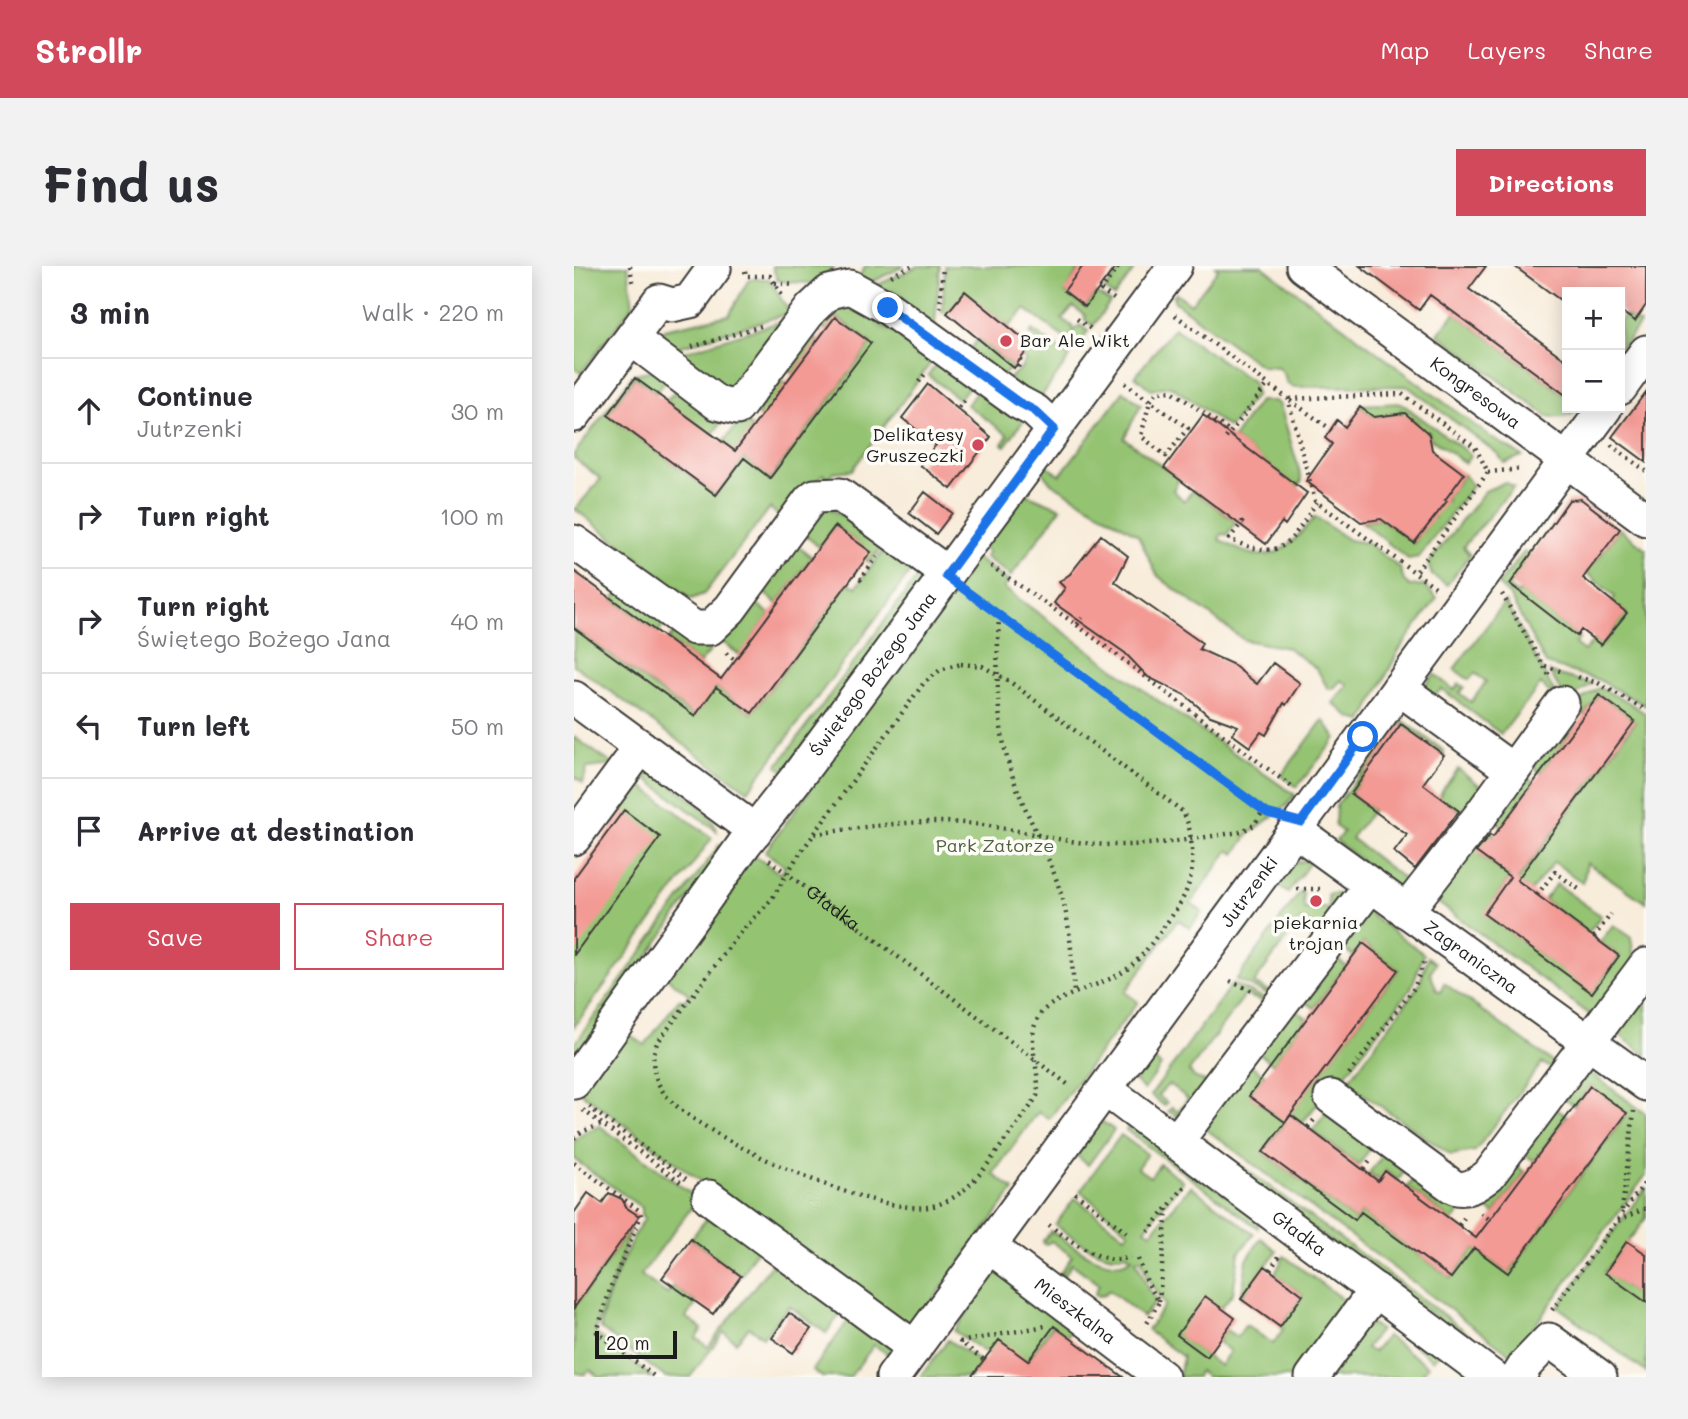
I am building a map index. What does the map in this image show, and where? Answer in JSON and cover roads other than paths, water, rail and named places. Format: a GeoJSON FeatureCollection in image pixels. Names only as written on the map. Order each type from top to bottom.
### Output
{"type":"FeatureCollection","features":[{"type":"Feature","properties":{"kind":"street"},"geometry":{"type":"LineString","coordinates":[[580,394],[632,339],[659,301],[672,305],[690,301],[713,266]]}},
{"type":"Feature","properties":{"kind":"street","name":"Świętego Bożego Jana"},"geometry":{"type":"LineString","coordinates":[[579,1093],[761,845],[946,574],[1175,266]]}},
{"type":"Feature","properties":{"kind":"street","name":"Kongresowa"},"geometry":{"type":"LineString","coordinates":[[1303,266],[1646,519]]}},
{"type":"Feature","properties":{"kind":"street"},"geometry":{"type":"LineString","coordinates":[[632,339],[717,403],[737,408],[803,312],[829,292],[850,287],[888,308],[1018,402],[1035,411],[1054,429]]}},
{"type":"Feature","properties":{"kind":"street"},"geometry":{"type":"LineString","coordinates":[[1625,381],[1646,352]]}},
{"type":"Feature","properties":{"kind":"street","name":"Jutrzenki"},"geometry":{"type":"LineString","coordinates":[[893,1377],[989,1246],[1091,1090],[1298,815],[1399,688],[1566,461],[1605,424]]}},
{"type":"Feature","properties":{"kind":"street"},"geometry":{"type":"LineString","coordinates":[[574,542],[694,628],[710,628],[730,609],[815,496],[840,495],[946,574]]}},
{"type":"Feature","properties":{"kind":"street"},"geometry":{"type":"LineString","coordinates":[[1406,911],[1480,816],[1568,684]]}},
{"type":"Feature","properties":{"kind":"street"},"geometry":{"type":"LineString","coordinates":[[1399,688],[1512,770]]}},
{"type":"Feature","properties":{"kind":"street"},"geometry":{"type":"LineString","coordinates":[[574,698],[641,747],[761,845]]}},
{"type":"Feature","properties":{"kind":"street"},"geometry":{"type":"LineString","coordinates":[[574,838],[641,747]]}},
{"type":"Feature","properties":{"kind":"street","name":"Zagraniczna"},"geometry":{"type":"LineString","coordinates":[[1298,815],[1371,886],[1588,1043],[1640,1095]]}},
{"type":"Feature","properties":{"kind":"street"},"geometry":{"type":"LineString","coordinates":[[1176,1142],[1371,886]]}},
{"type":"Feature","properties":{"kind":"street"},"geometry":{"type":"LineString","coordinates":[[1331,1097],[1452,1186],[1457,1189],[1469,1188],[1489,1175],[1646,965]]}},
{"type":"Feature","properties":{"kind":"street","name":"Gładka"},"geometry":{"type":"LineString","coordinates":[[1091,1090],[1176,1142],[1492,1377]]}},
{"type":"Feature","properties":{"kind":"street"},"geometry":{"type":"LineString","coordinates":[[709,1197],[915,1348]]}},
{"type":"Feature","properties":{"kind":"street","name":"Mieszkalna"},"geometry":{"type":"LineString","coordinates":[[989,1246],[1162,1377]]}},
{"type":"Feature","properties":{"kind":"street"},"geometry":{"type":"LineString","coordinates":[[1312,1377],[1376,1290]]}},
{"type":"Feature","properties":{"kind":"street"},"geometry":{"type":"LineString","coordinates":[[1518,1377],[1526,1364],[1549,1340],[1600,1377]]}},
{"type":"Feature","properties":{"kind":"place","name":"Bar Ale Wikt"},"geometry":{"type":"Point","coordinates":[1006,341]}},
{"type":"Feature","properties":{"kind":"place","name":"Delikatesy Gruszeczki"},"geometry":{"type":"Point","coordinates":[978,445]}},
{"type":"Feature","properties":{"kind":"place","name":"piekarnia trojan"},"geometry":{"type":"Point","coordinates":[1316,901]}},
{"type":"Feature","properties":{"kind":"park label","name":"Park Zatorze"},"geometry":{"type":"Point","coordinates":[995,846]}}]}
